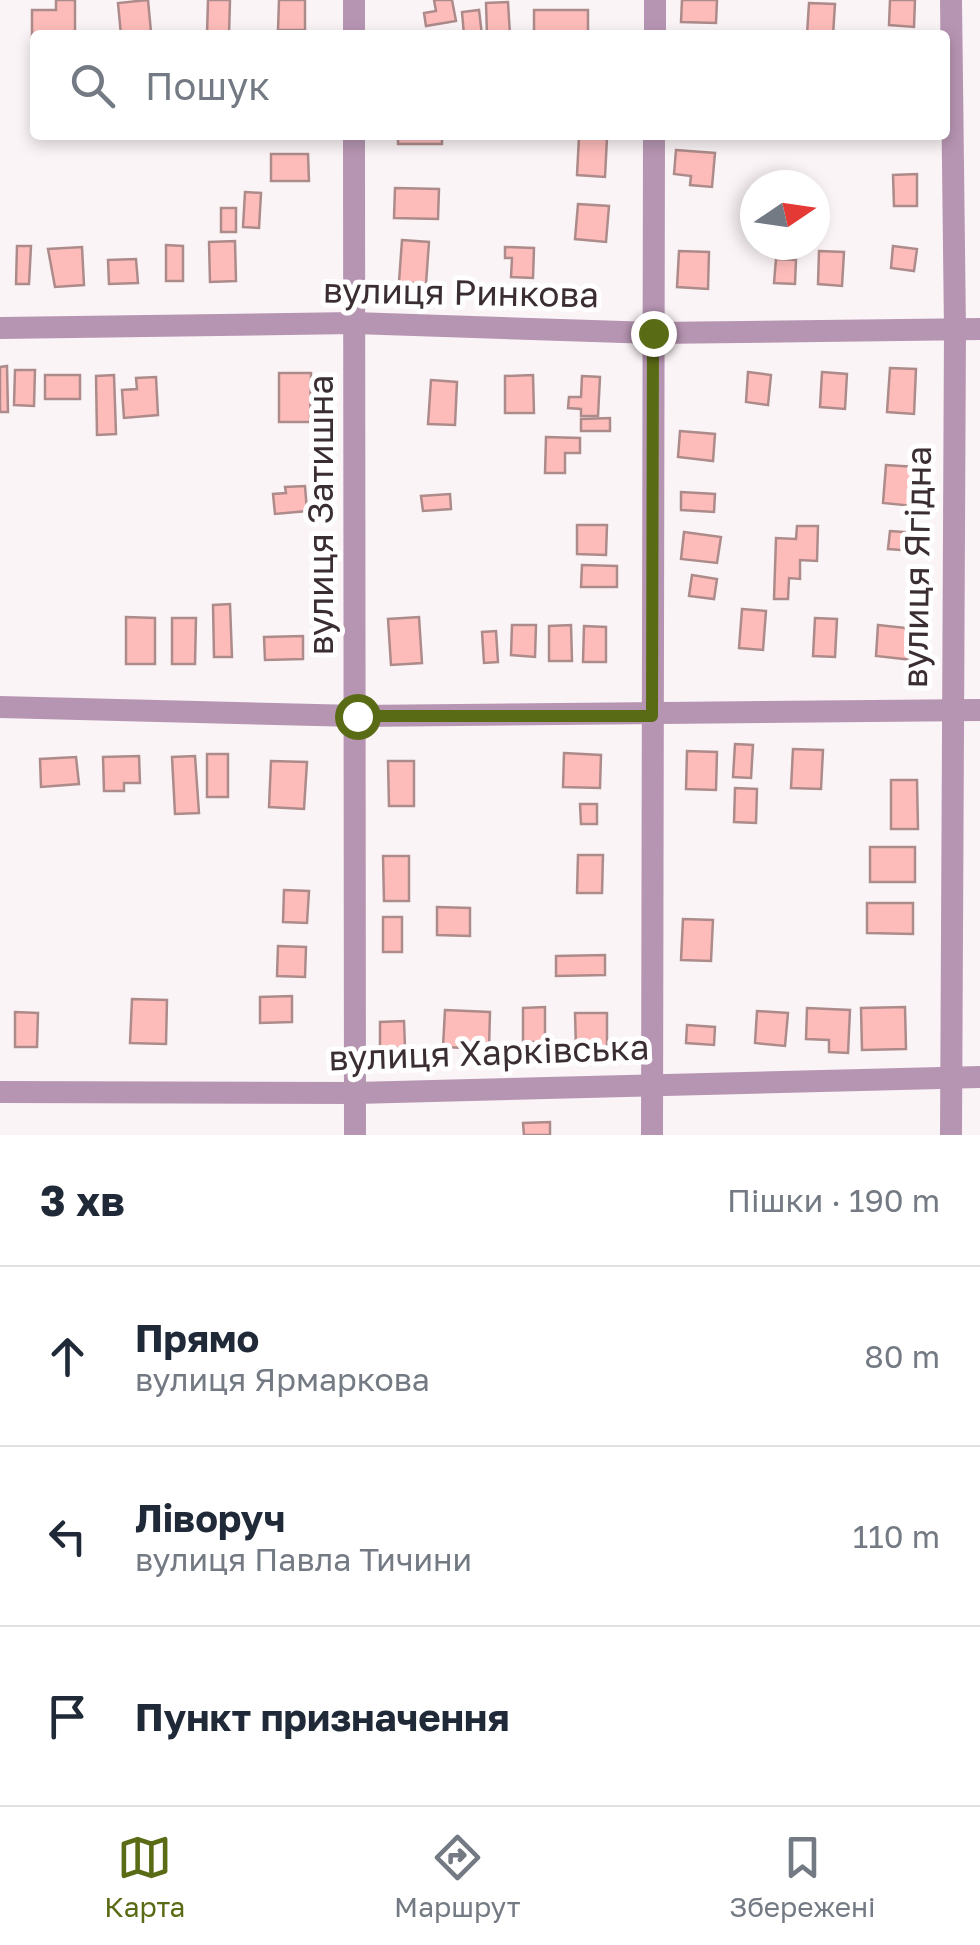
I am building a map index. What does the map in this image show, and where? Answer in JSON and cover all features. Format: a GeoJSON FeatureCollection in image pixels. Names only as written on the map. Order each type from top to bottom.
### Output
{"type":"FeatureCollection","features":[{"type":"Feature","properties":{"kind":"street"},"geometry":{"type":"LineString","coordinates":[[354,0],[354,30]]}},
{"type":"Feature","properties":{"kind":"street"},"geometry":{"type":"LineString","coordinates":[[654,30],[655,0]]}},
{"type":"Feature","properties":{"kind":"street","name":"вулиця Ягідна"},"geometry":{"type":"LineString","coordinates":[[951,0],[955,330],[951,1135]]}},
{"type":"Feature","properties":{"kind":"street","name":"вулиця Затишна"},"geometry":{"type":"LineString","coordinates":[[354,140],[355,1135]]}},
{"type":"Feature","properties":{"kind":"street"},"geometry":{"type":"LineString","coordinates":[[652,1135],[654,140]]}},
{"type":"Feature","properties":{"kind":"street","name":"вулиця Ринкова"},"geometry":{"type":"LineString","coordinates":[[0,328],[354,323],[653,333],[980,329]]}},
{"type":"Feature","properties":{"kind":"street"},"geometry":{"type":"LineString","coordinates":[[0,707],[357,716],[980,710]]}},
{"type":"Feature","properties":{"kind":"street","name":"вулиця Харківська"},"geometry":{"type":"LineString","coordinates":[[0,1092],[356,1093],[980,1077]]}},
{"type":"Feature","properties":{"kind":"building"},"geometry":{"type":"Polygon","coordinates":[[[56,0],[75,0],[75,30],[32,30],[32,10],[56,10],[56,0]]]}},
{"type":"Feature","properties":{"kind":"building"},"geometry":{"type":"Polygon","coordinates":[[[148,0],[151,30],[121,30],[118,3],[148,0]]]}},
{"type":"Feature","properties":{"kind":"building"},"geometry":{"type":"Polygon","coordinates":[[[208,0],[230,0],[229,30],[207,30],[208,0]]]}},
{"type":"Feature","properties":{"kind":"building"},"geometry":{"type":"Polygon","coordinates":[[[279,0],[305,0],[305,30],[278,30],[279,0]]]}},
{"type":"Feature","properties":{"kind":"building"},"geometry":{"type":"Polygon","coordinates":[[[434,0],[452,0],[456,21],[426,26],[424,13],[436,11],[434,0]]]}},
{"type":"Feature","properties":{"kind":"building"},"geometry":{"type":"Polygon","coordinates":[[[682,0],[717,0],[716,23],[681,22],[682,0]]]}},
{"type":"Feature","properties":{"kind":"building"},"geometry":{"type":"Polygon","coordinates":[[[890,0],[915,0],[914,27],[889,25],[890,0]]]}},
{"type":"Feature","properties":{"kind":"building"},"geometry":{"type":"Polygon","coordinates":[[[508,2],[510,30],[487,30],[486,3],[508,2]]]}},
{"type":"Feature","properties":{"kind":"building"},"geometry":{"type":"Polygon","coordinates":[[[809,3],[835,4],[833,30],[807,30],[809,3]]]}},
{"type":"Feature","properties":{"kind":"building"},"geometry":{"type":"Polygon","coordinates":[[[479,10],[481,30],[464,30],[462,12],[479,10]]]}},
{"type":"Feature","properties":{"kind":"building"},"geometry":{"type":"Polygon","coordinates":[[[534,10],[588,10],[588,30],[534,30],[534,10]]]}},
{"type":"Feature","properties":{"kind":"building"},"geometry":{"type":"Polygon","coordinates":[[[398,140],[442,140],[442,144],[398,144],[398,140]]]}},
{"type":"Feature","properties":{"kind":"building"},"geometry":{"type":"Polygon","coordinates":[[[579,140],[607,140],[605,177],[577,175],[579,140]]]}},
{"type":"Feature","properties":{"kind":"building"},"geometry":{"type":"Polygon","coordinates":[[[676,150],[715,153],[712,187],[690,185],[691,176],[674,174],[676,150]]]}},
{"type":"Feature","properties":{"kind":"building"},"geometry":{"type":"Polygon","coordinates":[[[271,154],[308,154],[309,181],[271,181],[271,154]]]}},
{"type":"Feature","properties":{"kind":"building"},"geometry":{"type":"Polygon","coordinates":[[[917,174],[917,206],[894,206],[893,175],[917,174]]]}},
{"type":"Feature","properties":{"kind":"building"},"geometry":{"type":"Polygon","coordinates":[[[395,188],[439,189],[438,219],[394,218],[395,188]]]}},
{"type":"Feature","properties":{"kind":"building"},"geometry":{"type":"Polygon","coordinates":[[[245,192],[261,193],[259,228],[243,227],[245,192]]]}},
{"type":"Feature","properties":{"kind":"building"},"geometry":{"type":"Polygon","coordinates":[[[578,204],[609,206],[606,242],[575,239],[578,204]]]}},
{"type":"Feature","properties":{"kind":"building"},"geometry":{"type":"Polygon","coordinates":[[[221,208],[236,208],[236,232],[221,232],[221,208]]]}},
{"type":"Feature","properties":{"kind":"building"},"geometry":{"type":"Polygon","coordinates":[[[402,240],[429,242],[426,284],[399,282],[402,240]]]}},
{"type":"Feature","properties":{"kind":"building"},"geometry":{"type":"Polygon","coordinates":[[[235,241],[236,281],[210,282],[209,242],[235,241]]]}},
{"type":"Feature","properties":{"kind":"building"},"geometry":{"type":"Polygon","coordinates":[[[166,245],[183,246],[183,281],[166,281],[166,245]]]}},
{"type":"Feature","properties":{"kind":"building"},"geometry":{"type":"Polygon","coordinates":[[[17,246],[31,246],[29,284],[16,284],[17,246]]]}},
{"type":"Feature","properties":{"kind":"building"},"geometry":{"type":"Polygon","coordinates":[[[893,246],[917,249],[914,271],[891,268],[893,246]]]}},
{"type":"Feature","properties":{"kind":"building"},"geometry":{"type":"Polygon","coordinates":[[[82,247],[84,285],[55,287],[48,249],[82,247]]]}},
{"type":"Feature","properties":{"kind":"building"},"geometry":{"type":"Polygon","coordinates":[[[505,247],[534,248],[533,278],[511,277],[512,258],[505,258],[505,247]]]}},
{"type":"Feature","properties":{"kind":"building"},"geometry":{"type":"Polygon","coordinates":[[[679,251],[709,252],[708,289],[677,287],[679,251]]]}},
{"type":"Feature","properties":{"kind":"building"},"geometry":{"type":"Polygon","coordinates":[[[830,251],[844,252],[842,286],[818,284],[819,260],[830,260],[830,251]]]}},
{"type":"Feature","properties":{"kind":"building"},"geometry":{"type":"Polygon","coordinates":[[[136,259],[138,283],[109,284],[108,260],[136,259]]]}},
{"type":"Feature","properties":{"kind":"building"},"geometry":{"type":"Polygon","coordinates":[[[776,260],[796,260],[795,284],[774,283],[776,260]]]}},
{"type":"Feature","properties":{"kind":"building"},"geometry":{"type":"Polygon","coordinates":[[[7,366],[8,412],[0,412],[0,367],[7,366]]]}},
{"type":"Feature","properties":{"kind":"building"},"geometry":{"type":"Polygon","coordinates":[[[890,368],[916,369],[914,414],[887,412],[890,368]]]}},
{"type":"Feature","properties":{"kind":"building"},"geometry":{"type":"Polygon","coordinates":[[[15,370],[35,370],[34,406],[14,405],[15,370]]]}},
{"type":"Feature","properties":{"kind":"building"},"geometry":{"type":"Polygon","coordinates":[[[748,372],[771,375],[768,405],[746,402],[748,372]]]}},
{"type":"Feature","properties":{"kind":"building"},"geometry":{"type":"Polygon","coordinates":[[[822,372],[847,374],[845,409],[820,407],[822,372]]]}},
{"type":"Feature","properties":{"kind":"building"},"geometry":{"type":"Polygon","coordinates":[[[279,373],[311,373],[310,422],[279,422],[279,373]]]}},
{"type":"Feature","properties":{"kind":"building"},"geometry":{"type":"Polygon","coordinates":[[[45,375],[80,375],[80,399],[45,399],[45,375]]]}},
{"type":"Feature","properties":{"kind":"building"},"geometry":{"type":"Polygon","coordinates":[[[114,375],[116,434],[97,435],[96,376],[114,375]]]}},
{"type":"Feature","properties":{"kind":"building"},"geometry":{"type":"Polygon","coordinates":[[[533,375],[534,413],[505,413],[505,376],[533,375]]]}},
{"type":"Feature","properties":{"kind":"building"},"geometry":{"type":"Polygon","coordinates":[[[582,376],[600,377],[598,416],[581,416],[581,409],[568,408],[569,397],[581,397],[582,376]]]}},
{"type":"Feature","properties":{"kind":"building"},"geometry":{"type":"Polygon","coordinates":[[[156,377],[158,415],[124,418],[122,390],[137,389],[136,378],[156,377]]]}},
{"type":"Feature","properties":{"kind":"building"},"geometry":{"type":"Polygon","coordinates":[[[431,380],[457,382],[455,425],[428,424],[431,380]]]}},
{"type":"Feature","properties":{"kind":"building"},"geometry":{"type":"Polygon","coordinates":[[[610,418],[610,431],[581,431],[581,419],[610,418]]]}},
{"type":"Feature","properties":{"kind":"building"},"geometry":{"type":"Polygon","coordinates":[[[680,431],[715,434],[713,461],[678,457],[680,431]]]}},
{"type":"Feature","properties":{"kind":"building"},"geometry":{"type":"Polygon","coordinates":[[[546,437],[580,438],[580,453],[565,453],[565,473],[545,473],[546,437]]]}},
{"type":"Feature","properties":{"kind":"building"},"geometry":{"type":"Polygon","coordinates":[[[886,465],[916,467],[913,506],[883,503],[886,465]]]}},
{"type":"Feature","properties":{"kind":"building"},"geometry":{"type":"Polygon","coordinates":[[[305,486],[307,511],[275,514],[273,494],[286,493],[285,487],[305,486]]]}},
{"type":"Feature","properties":{"kind":"building"},"geometry":{"type":"Polygon","coordinates":[[[681,492],[715,494],[714,512],[681,510],[681,492]]]}},
{"type":"Feature","properties":{"kind":"building"},"geometry":{"type":"Polygon","coordinates":[[[450,494],[451,509],[423,511],[421,496],[450,494]]]}},
{"type":"Feature","properties":{"kind":"building"},"geometry":{"type":"Polygon","coordinates":[[[577,525],[607,525],[606,555],[577,554],[577,525]]]}},
{"type":"Feature","properties":{"kind":"building"},"geometry":{"type":"Polygon","coordinates":[[[797,526],[818,526],[817,561],[800,560],[800,579],[789,578],[788,599],[774,599],[776,538],[796,539],[797,526]]]}},
{"type":"Feature","properties":{"kind":"building"},"geometry":{"type":"Polygon","coordinates":[[[890,531],[917,533],[916,551],[888,549],[890,531]]]}},
{"type":"Feature","properties":{"kind":"building"},"geometry":{"type":"Polygon","coordinates":[[[684,532],[721,537],[717,563],[681,559],[684,532]]]}},
{"type":"Feature","properties":{"kind":"building"},"geometry":{"type":"Polygon","coordinates":[[[582,565],[617,566],[617,587],[581,587],[582,565]]]}},
{"type":"Feature","properties":{"kind":"building"},"geometry":{"type":"Polygon","coordinates":[[[692,575],[717,579],[714,599],[689,596],[692,575]]]}},
{"type":"Feature","properties":{"kind":"building"},"geometry":{"type":"Polygon","coordinates":[[[230,604],[232,657],[214,657],[213,605],[230,604]]]}},
{"type":"Feature","properties":{"kind":"building"},"geometry":{"type":"Polygon","coordinates":[[[742,609],[766,611],[763,650],[739,648],[742,609]]]}},
{"type":"Feature","properties":{"kind":"building"},"geometry":{"type":"Polygon","coordinates":[[[126,617],[155,618],[155,664],[126,664],[126,617]]]}},
{"type":"Feature","properties":{"kind":"building"},"geometry":{"type":"Polygon","coordinates":[[[419,617],[422,663],[391,665],[388,619],[419,617]]]}},
{"type":"Feature","properties":{"kind":"building"},"geometry":{"type":"Polygon","coordinates":[[[172,618],[196,618],[195,664],[172,664],[172,618]]]}},
{"type":"Feature","properties":{"kind":"building"},"geometry":{"type":"Polygon","coordinates":[[[815,618],[837,619],[835,657],[813,656],[815,618]]]}},
{"type":"Feature","properties":{"kind":"building"},"geometry":{"type":"Polygon","coordinates":[[[512,625],[536,625],[535,657],[511,655],[512,625]]]}},
{"type":"Feature","properties":{"kind":"building"},"geometry":{"type":"Polygon","coordinates":[[[571,625],[572,661],[549,661],[549,626],[571,625]]]}},
{"type":"Feature","properties":{"kind":"building"},"geometry":{"type":"Polygon","coordinates":[[[878,625],[916,629],[913,660],[876,656],[878,625]]]}},
{"type":"Feature","properties":{"kind":"building"},"geometry":{"type":"Polygon","coordinates":[[[584,626],[606,627],[606,662],[583,662],[584,626]]]}},
{"type":"Feature","properties":{"kind":"building"},"geometry":{"type":"Polygon","coordinates":[[[496,631],[498,662],[484,663],[482,632],[496,631]]]}},
{"type":"Feature","properties":{"kind":"building"},"geometry":{"type":"Polygon","coordinates":[[[303,636],[303,659],[265,660],[264,637],[303,636]]]}},
{"type":"Feature","properties":{"kind":"building"},"geometry":{"type":"Polygon","coordinates":[[[735,744],[753,745],[751,778],[733,777],[735,744]]]}},
{"type":"Feature","properties":{"kind":"building"},"geometry":{"type":"Polygon","coordinates":[[[793,749],[823,750],[821,789],[791,788],[793,749]]]}},
{"type":"Feature","properties":{"kind":"building"},"geometry":{"type":"Polygon","coordinates":[[[687,751],[717,752],[716,790],[686,789],[687,751]]]}},
{"type":"Feature","properties":{"kind":"building"},"geometry":{"type":"Polygon","coordinates":[[[564,753],[601,755],[600,788],[563,787],[564,753]]]}},
{"type":"Feature","properties":{"kind":"building"},"geometry":{"type":"Polygon","coordinates":[[[207,754],[228,754],[228,797],[207,797],[207,754]]]}},
{"type":"Feature","properties":{"kind":"building"},"geometry":{"type":"Polygon","coordinates":[[[139,756],[140,783],[124,783],[124,791],[104,791],[103,757],[139,756]]]}},
{"type":"Feature","properties":{"kind":"building"},"geometry":{"type":"Polygon","coordinates":[[[195,756],[199,813],[175,814],[172,757],[195,756]]]}},
{"type":"Feature","properties":{"kind":"building"},"geometry":{"type":"Polygon","coordinates":[[[76,757],[79,784],[41,787],[40,759],[76,757]]]}},
{"type":"Feature","properties":{"kind":"building"},"geometry":{"type":"Polygon","coordinates":[[[271,761],[307,762],[304,809],[269,807],[271,761]]]}},
{"type":"Feature","properties":{"kind":"building"},"geometry":{"type":"Polygon","coordinates":[[[388,761],[414,761],[414,806],[389,806],[388,761]]]}},
{"type":"Feature","properties":{"kind":"building"},"geometry":{"type":"Polygon","coordinates":[[[891,780],[917,780],[918,829],[891,829],[891,780]]]}},
{"type":"Feature","properties":{"kind":"building"},"geometry":{"type":"Polygon","coordinates":[[[735,788],[757,789],[756,823],[734,822],[735,788]]]}},
{"type":"Feature","properties":{"kind":"building"},"geometry":{"type":"Polygon","coordinates":[[[580,804],[597,804],[597,824],[581,824],[580,804]]]}},
{"type":"Feature","properties":{"kind":"building"},"geometry":{"type":"Polygon","coordinates":[[[870,847],[915,847],[915,882],[870,882],[870,847]]]}},
{"type":"Feature","properties":{"kind":"building"},"geometry":{"type":"Polygon","coordinates":[[[578,855],[603,855],[602,893],[577,893],[578,855]]]}},
{"type":"Feature","properties":{"kind":"building"},"geometry":{"type":"Polygon","coordinates":[[[383,856],[409,856],[409,901],[384,901],[383,856]]]}},
{"type":"Feature","properties":{"kind":"building"},"geometry":{"type":"Polygon","coordinates":[[[284,890],[309,891],[307,923],[283,922],[284,890]]]}},
{"type":"Feature","properties":{"kind":"building"},"geometry":{"type":"Polygon","coordinates":[[[867,903],[913,903],[913,934],[867,933],[867,903]]]}},
{"type":"Feature","properties":{"kind":"building"},"geometry":{"type":"Polygon","coordinates":[[[437,907],[470,908],[470,936],[437,935],[437,907]]]}},
{"type":"Feature","properties":{"kind":"building"},"geometry":{"type":"Polygon","coordinates":[[[383,917],[402,917],[402,952],[383,952],[383,917]]]}},
{"type":"Feature","properties":{"kind":"building"},"geometry":{"type":"Polygon","coordinates":[[[683,919],[713,920],[711,961],[681,960],[683,919]]]}},
{"type":"Feature","properties":{"kind":"building"},"geometry":{"type":"Polygon","coordinates":[[[278,946],[306,947],[305,977],[277,976],[278,946]]]}},
{"type":"Feature","properties":{"kind":"building"},"geometry":{"type":"Polygon","coordinates":[[[605,955],[605,975],[556,976],[556,956],[605,955]]]}},
{"type":"Feature","properties":{"kind":"building"},"geometry":{"type":"Polygon","coordinates":[[[292,996],[292,1022],[260,1023],[260,997],[292,996]]]}},
{"type":"Feature","properties":{"kind":"building"},"geometry":{"type":"Polygon","coordinates":[[[132,999],[167,1000],[166,1044],[130,1043],[132,999]]]}},
{"type":"Feature","properties":{"kind":"building"},"geometry":{"type":"Polygon","coordinates":[[[545,1007],[545,1042],[523,1042],[523,1008],[545,1007]]]}},
{"type":"Feature","properties":{"kind":"building"},"geometry":{"type":"Polygon","coordinates":[[[905,1007],[906,1049],[862,1050],[861,1008],[905,1007]]]}},
{"type":"Feature","properties":{"kind":"building"},"geometry":{"type":"Polygon","coordinates":[[[807,1008],[850,1010],[848,1053],[829,1052],[829,1040],[806,1039],[807,1008]]]}},
{"type":"Feature","properties":{"kind":"building"},"geometry":{"type":"Polygon","coordinates":[[[445,1010],[490,1012],[489,1049],[443,1047],[445,1010]]]}},
{"type":"Feature","properties":{"kind":"building"},"geometry":{"type":"Polygon","coordinates":[[[757,1011],[788,1013],[785,1046],[755,1043],[757,1011]]]}},
{"type":"Feature","properties":{"kind":"building"},"geometry":{"type":"Polygon","coordinates":[[[15,1012],[38,1013],[37,1047],[15,1047],[15,1012]]]}},
{"type":"Feature","properties":{"kind":"building"},"geometry":{"type":"Polygon","coordinates":[[[575,1013],[607,1013],[607,1048],[576,1049],[575,1013]]]}},
{"type":"Feature","properties":{"kind":"building"},"geometry":{"type":"Polygon","coordinates":[[[404,1021],[405,1048],[380,1048],[380,1022],[404,1021]]]}},
{"type":"Feature","properties":{"kind":"building"},"geometry":{"type":"Polygon","coordinates":[[[687,1025],[715,1027],[714,1045],[686,1043],[687,1025]]]}},
{"type":"Feature","properties":{"kind":"building"},"geometry":{"type":"Polygon","coordinates":[[[550,1122],[550,1135],[524,1135],[523,1123],[550,1122]]]}},
{"type":"Feature","properties":{"kind":"route"},"geometry":{"type":"LineString","coordinates":[[357,716],[652,716],[653,333]]}}]}
